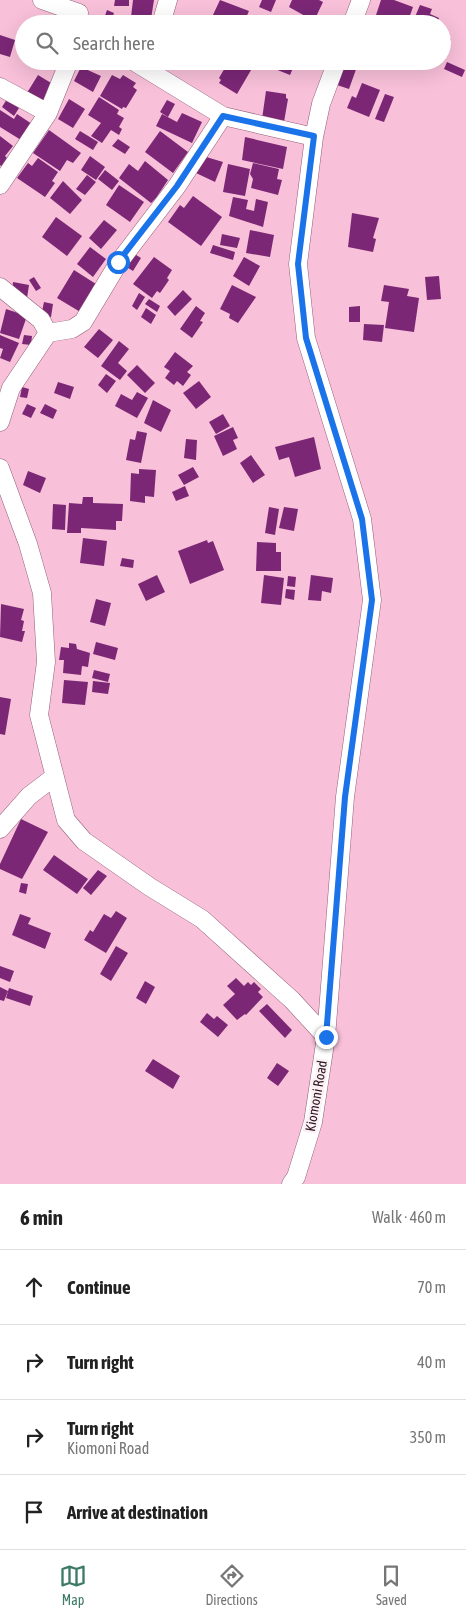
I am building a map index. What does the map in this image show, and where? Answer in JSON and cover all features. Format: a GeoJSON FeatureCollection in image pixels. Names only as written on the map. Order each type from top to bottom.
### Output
{"type":"FeatureCollection","features":[{"type":"Feature","properties":{"kind":"street"},"geometry":{"type":"LineString","coordinates":[[42,0],[80,12]]}},
{"type":"Feature","properties":{"kind":"street"},"geometry":{"type":"LineString","coordinates":[[164,15],[168,0]]}},
{"type":"Feature","properties":{"kind":"street"},"geometry":{"type":"LineString","coordinates":[[355,15],[361,0]]}},
{"type":"Feature","properties":{"kind":"street"},"geometry":{"type":"LineString","coordinates":[[0,186],[48,113],[65,70]]}},
{"type":"Feature","properties":{"kind":"street"},"geometry":{"type":"LineString","coordinates":[[156,70],[223,116],[314,136]]}},
{"type":"Feature","properties":{"kind":"street","name":"Kiomoni Road"},"geometry":{"type":"LineString","coordinates":[[291,1184],[296,1177],[313,1122],[326,1037],[345,797],[372,600],[362,519],[306,338],[298,264],[314,136],[321,104],[334,70]]}},
{"type":"Feature","properties":{"kind":"street"},"geometry":{"type":"LineString","coordinates":[[0,87],[48,113]]}},
{"type":"Feature","properties":{"kind":"street"},"geometry":{"type":"LineString","coordinates":[[0,422],[11,388],[48,333],[72,329],[83,322],[118,262],[177,186],[223,116]]}},
{"type":"Feature","properties":{"kind":"street"},"geometry":{"type":"LineString","coordinates":[[0,287],[42,320],[48,333]]}},
{"type":"Feature","properties":{"kind":"street"},"geometry":{"type":"LineString","coordinates":[[2,476],[28,544],[42,593],[46,662],[40,715],[66,820],[84,841],[150,887],[202,919],[292,1000],[326,1037]]}},
{"type":"Feature","properties":{"kind":"street"},"geometry":{"type":"LineString","coordinates":[[0,829],[29,796],[54,777]]}},
{"type":"Feature","properties":{"kind":"building"},"geometry":{"type":"Polygon","coordinates":[[[115,0],[129,0],[129,6],[114,6],[115,0]]]}},
{"type":"Feature","properties":{"kind":"building"},"geometry":{"type":"Polygon","coordinates":[[[133,0],[154,0],[152,15],[131,15],[133,0]]]}},
{"type":"Feature","properties":{"kind":"building"},"geometry":{"type":"Polygon","coordinates":[[[220,0],[249,11],[247,15],[213,15],[220,0]]]}},
{"type":"Feature","properties":{"kind":"building"},"geometry":{"type":"Polygon","coordinates":[[[262,0],[276,0],[271,12],[259,7],[262,0]]]}},
{"type":"Feature","properties":{"kind":"building"},"geometry":{"type":"Polygon","coordinates":[[[292,0],[319,0],[323,2],[317,15],[303,15],[289,7],[292,0]]]}},
{"type":"Feature","properties":{"kind":"building"},"geometry":{"type":"Polygon","coordinates":[[[381,0],[394,0],[413,7],[410,15],[376,15],[381,0]]]}},
{"type":"Feature","properties":{"kind":"building"},"geometry":{"type":"Polygon","coordinates":[[[420,5],[432,9],[430,14],[432,15],[416,15],[420,5]]]}},
{"type":"Feature","properties":{"kind":"building"},"geometry":{"type":"Polygon","coordinates":[[[107,10],[114,13],[113,15],[105,15],[107,10]]]}},
{"type":"Feature","properties":{"kind":"building"},"geometry":{"type":"Polygon","coordinates":[[[0,35],[15,40],[10,57],[0,54],[0,35]]]}},
{"type":"Feature","properties":{"kind":"building"},"geometry":{"type":"Polygon","coordinates":[[[451,64],[465,70],[462,77],[446,70],[451,70],[451,64]]]}},
{"type":"Feature","properties":{"kind":"building"},"geometry":{"type":"Polygon","coordinates":[[[80,70],[88,70],[101,76],[93,92],[74,81],[80,70]]]}},
{"type":"Feature","properties":{"kind":"building"},"geometry":{"type":"Polygon","coordinates":[[[224,70],[251,70],[237,94],[219,83],[221,80],[219,78],[224,70]]]}},
{"type":"Feature","properties":{"kind":"building"},"geometry":{"type":"Polygon","coordinates":[[[278,70],[292,70],[290,75],[278,70]]]}},
{"type":"Feature","properties":{"kind":"building"},"geometry":{"type":"Polygon","coordinates":[[[339,70],[356,70],[349,89],[334,84],[339,70]]]}},
{"type":"Feature","properties":{"kind":"building"},"geometry":{"type":"Polygon","coordinates":[[[38,75],[56,86],[43,107],[25,96],[38,75]]]}},
{"type":"Feature","properties":{"kind":"building"},"geometry":{"type":"Polygon","coordinates":[[[112,75],[120,79],[123,75],[136,83],[133,87],[137,90],[126,108],[123,107],[122,109],[100,96],[112,75]]]}},
{"type":"Feature","properties":{"kind":"building"},"geometry":{"type":"Polygon","coordinates":[[[362,83],[380,90],[369,117],[347,108],[352,96],[356,98],[362,83]]]}},
{"type":"Feature","properties":{"kind":"building"},"geometry":{"type":"Polygon","coordinates":[[[266,91],[286,94],[288,99],[284,122],[262,119],[266,91]]]}},
{"type":"Feature","properties":{"kind":"building"},"geometry":{"type":"Polygon","coordinates":[[[385,94],[394,97],[384,122],[375,119],[385,94]]]}},
{"type":"Feature","properties":{"kind":"building"},"geometry":{"type":"Polygon","coordinates":[[[99,97],[119,110],[117,114],[124,118],[119,127],[122,129],[119,135],[111,130],[102,143],[91,136],[101,123],[88,115],[99,97]]]}},
{"type":"Feature","properties":{"kind":"building"},"geometry":{"type":"Polygon","coordinates":[[[7,99],[19,108],[14,116],[2,107],[7,99]]]}},
{"type":"Feature","properties":{"kind":"building"},"geometry":{"type":"Polygon","coordinates":[[[69,99],[85,109],[73,128],[58,119],[69,99]]]}},
{"type":"Feature","properties":{"kind":"building"},"geometry":{"type":"Polygon","coordinates":[[[167,100],[175,104],[168,117],[160,112],[167,100]]]}},
{"type":"Feature","properties":{"kind":"building"},"geometry":{"type":"Polygon","coordinates":[[[0,110],[14,119],[17,114],[32,124],[21,140],[0,127],[0,110]]]}},
{"type":"Feature","properties":{"kind":"building"},"geometry":{"type":"Polygon","coordinates":[[[182,113],[202,122],[192,143],[156,126],[162,114],[177,122],[182,113]]]}},
{"type":"Feature","properties":{"kind":"building"},"geometry":{"type":"Polygon","coordinates":[[[49,130],[81,153],[73,163],[67,160],[60,171],[33,153],[49,130]]]}},
{"type":"Feature","properties":{"kind":"building"},"geometry":{"type":"Polygon","coordinates":[[[80,131],[98,142],[93,150],[75,139],[80,131]]]}},
{"type":"Feature","properties":{"kind":"building"},"geometry":{"type":"Polygon","coordinates":[[[160,131],[188,152],[173,173],[145,152],[160,131]]]}},
{"type":"Feature","properties":{"kind":"building"},"geometry":{"type":"Polygon","coordinates":[[[0,136],[13,146],[5,156],[8,159],[2,167],[0,165],[0,136]]]}},
{"type":"Feature","properties":{"kind":"building"},"geometry":{"type":"Polygon","coordinates":[[[245,137],[287,147],[283,169],[242,160],[245,137]]]}},
{"type":"Feature","properties":{"kind":"building"},"geometry":{"type":"Polygon","coordinates":[[[118,139],[130,147],[125,154],[112,146],[118,139]]]}},
{"type":"Feature","properties":{"kind":"building"},"geometry":{"type":"Polygon","coordinates":[[[90,156],[105,167],[96,180],[81,170],[90,156]]]}},
{"type":"Feature","properties":{"kind":"building"},"geometry":{"type":"Polygon","coordinates":[[[203,156],[223,162],[215,182],[196,173],[203,156]]]}},
{"type":"Feature","properties":{"kind":"building"},"geometry":{"type":"Polygon","coordinates":[[[38,158],[58,172],[52,181],[55,183],[45,197],[17,178],[28,163],[32,166],[38,158]]]}},
{"type":"Feature","properties":{"kind":"building"},"geometry":{"type":"Polygon","coordinates":[[[145,161],[168,180],[151,203],[119,178],[129,164],[138,171],[145,161]]]}},
{"type":"Feature","properties":{"kind":"building"},"geometry":{"type":"Polygon","coordinates":[[[253,163],[279,169],[277,179],[282,180],[278,195],[251,188],[253,179],[250,174],[253,163]]]}},
{"type":"Feature","properties":{"kind":"building"},"geometry":{"type":"Polygon","coordinates":[[[228,164],[250,169],[245,196],[223,192],[228,164]]]}},
{"type":"Feature","properties":{"kind":"building"},"geometry":{"type":"Polygon","coordinates":[[[105,170],[119,181],[112,190],[98,179],[105,170]]]}},
{"type":"Feature","properties":{"kind":"building"},"geometry":{"type":"Polygon","coordinates":[[[87,175],[96,182],[85,195],[76,189],[87,175]]]}},
{"type":"Feature","properties":{"kind":"building"},"geometry":{"type":"Polygon","coordinates":[[[63,181],[82,200],[70,214],[50,198],[63,181]]]}},
{"type":"Feature","properties":{"kind":"building"},"geometry":{"type":"Polygon","coordinates":[[[119,185],[144,202],[130,222],[106,205],[119,185]]]}},
{"type":"Feature","properties":{"kind":"building"},"geometry":{"type":"Polygon","coordinates":[[[193,196],[222,217],[201,246],[168,222],[180,205],[184,208],[193,196]]]}},
{"type":"Feature","properties":{"kind":"building"},"geometry":{"type":"Polygon","coordinates":[[[233,197],[248,200],[246,209],[254,211],[256,199],[268,202],[263,227],[229,216],[233,197]]]}},
{"type":"Feature","properties":{"kind":"building"},"geometry":{"type":"Polygon","coordinates":[[[352,213],[379,218],[373,238],[376,239],[373,252],[348,247],[352,213]]]}},
{"type":"Feature","properties":{"kind":"building"},"geometry":{"type":"Polygon","coordinates":[[[56,217],[82,236],[67,256],[42,237],[56,217]]]}},
{"type":"Feature","properties":{"kind":"building"},"geometry":{"type":"Polygon","coordinates":[[[104,220],[117,230],[101,249],[89,238],[104,220]]]}},
{"type":"Feature","properties":{"kind":"building"},"geometry":{"type":"Polygon","coordinates":[[[250,230],[274,235],[270,257],[246,253],[250,230]]]}},
{"type":"Feature","properties":{"kind":"building"},"geometry":{"type":"Polygon","coordinates":[[[222,234],[240,238],[237,248],[220,245],[222,234]]]}},
{"type":"Feature","properties":{"kind":"building"},"geometry":{"type":"Polygon","coordinates":[[[213,245],[235,252],[233,260],[210,253],[213,245]]]}},
{"type":"Feature","properties":{"kind":"building"},"geometry":{"type":"Polygon","coordinates":[[[90,247],[106,259],[93,277],[77,264],[90,247]]]}},
{"type":"Feature","properties":{"kind":"building"},"geometry":{"type":"Polygon","coordinates":[[[133,253],[141,258],[133,271],[125,266],[133,253]]]}},
{"type":"Feature","properties":{"kind":"building"},"geometry":{"type":"Polygon","coordinates":[[[154,257],[172,270],[167,278],[169,280],[160,293],[157,291],[152,298],[133,284],[154,257]]]}},
{"type":"Feature","properties":{"kind":"building"},"geometry":{"type":"Polygon","coordinates":[[[244,257],[260,266],[249,286],[233,276],[244,257]]]}},
{"type":"Feature","properties":{"kind":"building"},"geometry":{"type":"Polygon","coordinates":[[[74,270],[96,284],[82,313],[57,298],[74,270]]]}},
{"type":"Feature","properties":{"kind":"building"},"geometry":{"type":"Polygon","coordinates":[[[439,276],[441,299],[427,300],[425,277],[439,276]]]}},
{"type":"Feature","properties":{"kind":"building"},"geometry":{"type":"Polygon","coordinates":[[[34,277],[41,288],[36,291],[29,280],[34,277]]]}},
{"type":"Feature","properties":{"kind":"building"},"geometry":{"type":"Polygon","coordinates":[[[13,282],[29,285],[27,298],[12,296],[13,282]]]}},
{"type":"Feature","properties":{"kind":"building"},"geometry":{"type":"Polygon","coordinates":[[[232,285],[256,297],[238,323],[229,318],[230,314],[220,309],[232,285]]]}},
{"type":"Feature","properties":{"kind":"building"},"geometry":{"type":"Polygon","coordinates":[[[384,285],[409,289],[407,296],[419,298],[414,332],[385,328],[389,302],[381,301],[384,285]]]}},
{"type":"Feature","properties":{"kind":"building"},"geometry":{"type":"Polygon","coordinates":[[[183,290],[192,299],[175,316],[167,307],[183,290]]]}},
{"type":"Feature","properties":{"kind":"building"},"geometry":{"type":"Polygon","coordinates":[[[139,293],[145,297],[137,310],[132,306],[139,293]]]}},
{"type":"Feature","properties":{"kind":"building"},"geometry":{"type":"Polygon","coordinates":[[[149,299],[160,306],[157,312],[145,304],[149,299]]]}},
{"type":"Feature","properties":{"kind":"building"},"geometry":{"type":"Polygon","coordinates":[[[44,302],[53,304],[51,317],[41,316],[44,302]]]}},
{"type":"Feature","properties":{"kind":"building"},"geometry":{"type":"Polygon","coordinates":[[[196,306],[205,313],[200,321],[203,322],[192,338],[180,329],[196,306]]]}},
{"type":"Feature","properties":{"kind":"building"},"geometry":{"type":"Polygon","coordinates":[[[360,306],[360,322],[349,322],[349,307],[360,306]]]}},
{"type":"Feature","properties":{"kind":"building"},"geometry":{"type":"Polygon","coordinates":[[[146,308],[156,315],[151,324],[141,317],[146,308]]]}},
{"type":"Feature","properties":{"kind":"building"},"geometry":{"type":"Polygon","coordinates":[[[6,309],[27,316],[19,339],[0,333],[6,309]]]}},
{"type":"Feature","properties":{"kind":"building"},"geometry":{"type":"Polygon","coordinates":[[[364,324],[384,325],[382,342],[363,340],[364,324]]]}},
{"type":"Feature","properties":{"kind":"building"},"geometry":{"type":"Polygon","coordinates":[[[99,329],[113,340],[98,358],[84,347],[99,329]]]}},
{"type":"Feature","properties":{"kind":"building"},"geometry":{"type":"Polygon","coordinates":[[[0,335],[19,343],[10,362],[0,358],[3,349],[0,348],[0,335]]]}},
{"type":"Feature","properties":{"kind":"building"},"geometry":{"type":"Polygon","coordinates":[[[24,335],[32,336],[31,345],[22,344],[24,335]]]}},
{"type":"Feature","properties":{"kind":"building"},"geometry":{"type":"Polygon","coordinates":[[[119,341],[129,349],[118,363],[127,371],[120,380],[101,366],[119,341]]]}},
{"type":"Feature","properties":{"kind":"building"},"geometry":{"type":"Polygon","coordinates":[[[175,352],[193,366],[187,372],[191,375],[183,386],[177,381],[174,385],[165,378],[170,371],[164,367],[175,352]]]}},
{"type":"Feature","properties":{"kind":"building"},"geometry":{"type":"Polygon","coordinates":[[[137,365],[155,383],[145,393],[127,375],[137,365]]]}},
{"type":"Feature","properties":{"kind":"building"},"geometry":{"type":"Polygon","coordinates":[[[106,374],[116,381],[107,393],[98,385],[106,374]]]}},
{"type":"Feature","properties":{"kind":"building"},"geometry":{"type":"Polygon","coordinates":[[[199,381],[211,397],[196,409],[183,393],[199,381]]]}},
{"type":"Feature","properties":{"kind":"building"},"geometry":{"type":"Polygon","coordinates":[[[58,382],[74,387],[70,399],[54,393],[58,382]]]}},
{"type":"Feature","properties":{"kind":"building"},"geometry":{"type":"Polygon","coordinates":[[[22,387],[29,389],[27,398],[20,397],[22,387]]]}},
{"type":"Feature","properties":{"kind":"building"},"geometry":{"type":"Polygon","coordinates":[[[137,392],[148,398],[137,418],[115,406],[121,394],[132,400],[137,392]]]}},
{"type":"Feature","properties":{"kind":"building"},"geometry":{"type":"Polygon","coordinates":[[[153,400],[171,410],[161,432],[144,423],[153,400]]]}},
{"type":"Feature","properties":{"kind":"building"},"geometry":{"type":"Polygon","coordinates":[[[27,404],[36,408],[31,418],[22,414],[27,404]]]}},
{"type":"Feature","properties":{"kind":"building"},"geometry":{"type":"Polygon","coordinates":[[[45,404],[57,410],[53,419],[40,413],[45,404]]]}},
{"type":"Feature","properties":{"kind":"building"},"geometry":{"type":"Polygon","coordinates":[[[223,414],[230,426],[216,434],[209,422],[223,414]]]}},
{"type":"Feature","properties":{"kind":"building"},"geometry":{"type":"Polygon","coordinates":[[[233,427],[238,438],[233,440],[237,449],[223,456],[214,436],[233,427]]]}},
{"type":"Feature","properties":{"kind":"building"},"geometry":{"type":"Polygon","coordinates":[[[137,431],[147,433],[141,463],[126,460],[130,439],[135,440],[137,431]]]}},
{"type":"Feature","properties":{"kind":"building"},"geometry":{"type":"Polygon","coordinates":[[[314,437],[321,469],[295,477],[289,457],[279,460],[275,447],[314,437]]]}},
{"type":"Feature","properties":{"kind":"building"},"geometry":{"type":"Polygon","coordinates":[[[186,439],[197,440],[196,460],[184,458],[186,439]]]}},
{"type":"Feature","properties":{"kind":"building"},"geometry":{"type":"Polygon","coordinates":[[[251,455],[265,475],[253,483],[240,463],[251,455]]]}},
{"type":"Feature","properties":{"kind":"building"},"geometry":{"type":"Polygon","coordinates":[[[193,467],[199,477],[184,485],[178,475],[193,467]]]}},
{"type":"Feature","properties":{"kind":"building"},"geometry":{"type":"Polygon","coordinates":[[[139,469],[156,470],[154,497],[145,496],[145,503],[130,501],[131,473],[139,474],[139,469]]]}},
{"type":"Feature","properties":{"kind":"building"},"geometry":{"type":"Polygon","coordinates":[[[28,471],[46,478],[40,493],[23,485],[28,471]]]}},
{"type":"Feature","properties":{"kind":"building"},"geometry":{"type":"Polygon","coordinates":[[[185,486],[189,496],[176,501],[172,492],[185,486]]]}},
{"type":"Feature","properties":{"kind":"building"},"geometry":{"type":"Polygon","coordinates":[[[83,497],[93,497],[93,503],[123,504],[122,521],[116,521],[116,530],[81,528],[81,533],[67,533],[69,503],[82,504],[83,497]]]}},
{"type":"Feature","properties":{"kind":"building"},"geometry":{"type":"Polygon","coordinates":[[[53,504],[66,505],[65,530],[52,529],[53,504]]]}},
{"type":"Feature","properties":{"kind":"building"},"geometry":{"type":"Polygon","coordinates":[[[269,507],[279,509],[275,535],[265,533],[269,507]]]}},
{"type":"Feature","properties":{"kind":"building"},"geometry":{"type":"Polygon","coordinates":[[[284,507],[298,509],[294,531],[279,528],[284,507]]]}},
{"type":"Feature","properties":{"kind":"building"},"geometry":{"type":"Polygon","coordinates":[[[83,538],[107,541],[104,566],[80,563],[83,538]]]}},
{"type":"Feature","properties":{"kind":"building"},"geometry":{"type":"Polygon","coordinates":[[[207,540],[208,543],[213,541],[224,570],[190,584],[178,551],[207,540]]]}},
{"type":"Feature","properties":{"kind":"building"},"geometry":{"type":"Polygon","coordinates":[[[257,542],[276,543],[276,552],[281,552],[281,571],[256,571],[257,542]]]}},
{"type":"Feature","properties":{"kind":"building"},"geometry":{"type":"Polygon","coordinates":[[[122,558],[134,560],[133,568],[120,566],[122,558]]]}},
{"type":"Feature","properties":{"kind":"building"},"geometry":{"type":"Polygon","coordinates":[[[157,575],[165,592],[146,601],[138,584],[157,575]]]}},
{"type":"Feature","properties":{"kind":"building"},"geometry":{"type":"Polygon","coordinates":[[[264,575],[284,578],[281,605],[261,603],[264,575]]]}},
{"type":"Feature","properties":{"kind":"building"},"geometry":{"type":"Polygon","coordinates":[[[311,575],[333,578],[331,593],[322,591],[321,601],[308,600],[311,575]]]}},
{"type":"Feature","properties":{"kind":"building"},"geometry":{"type":"Polygon","coordinates":[[[288,576],[296,577],[295,587],[287,586],[288,576]]]}},
{"type":"Feature","properties":{"kind":"building"},"geometry":{"type":"Polygon","coordinates":[[[286,589],[295,590],[294,600],[285,598],[286,589]]]}},
{"type":"Feature","properties":{"kind":"building"},"geometry":{"type":"Polygon","coordinates":[[[96,599],[111,603],[105,626],[90,622],[96,599]]]}},
{"type":"Feature","properties":{"kind":"building"},"geometry":{"type":"Polygon","coordinates":[[[1,604],[24,609],[21,620],[24,621],[22,631],[25,631],[22,642],[0,637],[1,604]]]}},
{"type":"Feature","properties":{"kind":"building"},"geometry":{"type":"Polygon","coordinates":[[[96,642],[118,648],[115,660],[93,654],[96,642]]]}},
{"type":"Feature","properties":{"kind":"building"},"geometry":{"type":"Polygon","coordinates":[[[69,643],[76,644],[77,649],[90,653],[88,667],[82,666],[81,675],[63,673],[64,660],[59,660],[61,647],[69,648],[69,643]]]}},
{"type":"Feature","properties":{"kind":"building"},"geometry":{"type":"Polygon","coordinates":[[[94,670],[110,674],[108,682],[92,678],[94,670]]]}},
{"type":"Feature","properties":{"kind":"building"},"geometry":{"type":"Polygon","coordinates":[[[64,680],[88,682],[85,705],[62,703],[64,680]]]}},
{"type":"Feature","properties":{"kind":"building"},"geometry":{"type":"Polygon","coordinates":[[[93,681],[110,683],[108,694],[92,692],[93,681]]]}},
{"type":"Feature","properties":{"kind":"building"},"geometry":{"type":"Polygon","coordinates":[[[0,697],[11,699],[5,735],[0,734],[0,697]]]}},
{"type":"Feature","properties":{"kind":"building"},"geometry":{"type":"Polygon","coordinates":[[[21,819],[48,832],[22,879],[0,869],[0,864],[21,819]]]}},
{"type":"Feature","properties":{"kind":"building"},"geometry":{"type":"Polygon","coordinates":[[[54,855],[88,879],[77,894],[43,870],[54,855]]]}},
{"type":"Feature","properties":{"kind":"building"},"geometry":{"type":"Polygon","coordinates":[[[98,870],[107,876],[91,895],[83,888],[98,870]]]}},
{"type":"Feature","properties":{"kind":"building"},"geometry":{"type":"Polygon","coordinates":[[[21,883],[28,884],[26,894],[19,892],[21,883]]]}},
{"type":"Feature","properties":{"kind":"building"},"geometry":{"type":"Polygon","coordinates":[[[116,911],[127,918],[106,953],[84,940],[90,930],[93,932],[104,914],[111,918],[116,911]]]}},
{"type":"Feature","properties":{"kind":"building"},"geometry":{"type":"Polygon","coordinates":[[[20,914],[31,918],[28,924],[51,933],[45,949],[12,935],[20,914]]]}},
{"type":"Feature","properties":{"kind":"building"},"geometry":{"type":"Polygon","coordinates":[[[116,946],[128,953],[111,981],[100,974],[116,946]]]}},
{"type":"Feature","properties":{"kind":"building"},"geometry":{"type":"Polygon","coordinates":[[[0,966],[14,971],[10,982],[0,978],[0,966]]]}},
{"type":"Feature","properties":{"kind":"building"},"geometry":{"type":"Polygon","coordinates":[[[236,978],[244,986],[248,982],[251,985],[254,982],[261,989],[258,992],[263,997],[246,1015],[237,1020],[223,1005],[235,994],[227,986],[236,978]]]}},
{"type":"Feature","properties":{"kind":"building"},"geometry":{"type":"Polygon","coordinates":[[[145,981],[155,987],[146,1004],[136,998],[145,981]]]}},
{"type":"Feature","properties":{"kind":"building"},"geometry":{"type":"Polygon","coordinates":[[[0,987],[8,991],[4,1001],[0,1000],[0,987]]]}},
{"type":"Feature","properties":{"kind":"building"},"geometry":{"type":"Polygon","coordinates":[[[9,988],[33,996],[30,1006],[6,998],[9,988]]]}},
{"type":"Feature","properties":{"kind":"building"},"geometry":{"type":"Polygon","coordinates":[[[267,1004],[292,1030],[285,1038],[259,1011],[267,1004]]]}},
{"type":"Feature","properties":{"kind":"building"},"geometry":{"type":"Polygon","coordinates":[[[207,1013],[214,1019],[217,1016],[228,1025],[218,1037],[200,1022],[207,1013]]]}},
{"type":"Feature","properties":{"kind":"building"},"geometry":{"type":"Polygon","coordinates":[[[153,1059],[180,1076],[173,1089],[145,1071],[153,1059]]]}},
{"type":"Feature","properties":{"kind":"building"},"geometry":{"type":"Polygon","coordinates":[[[277,1063],[289,1071],[278,1086],[267,1078],[277,1063]]]}},
{"type":"Feature","properties":{"kind":"route"},"geometry":{"type":"LineString","coordinates":[[118,262],[177,186],[223,116],[314,136],[298,264],[306,338],[362,519],[372,600],[345,797],[326,1037]]}}]}
